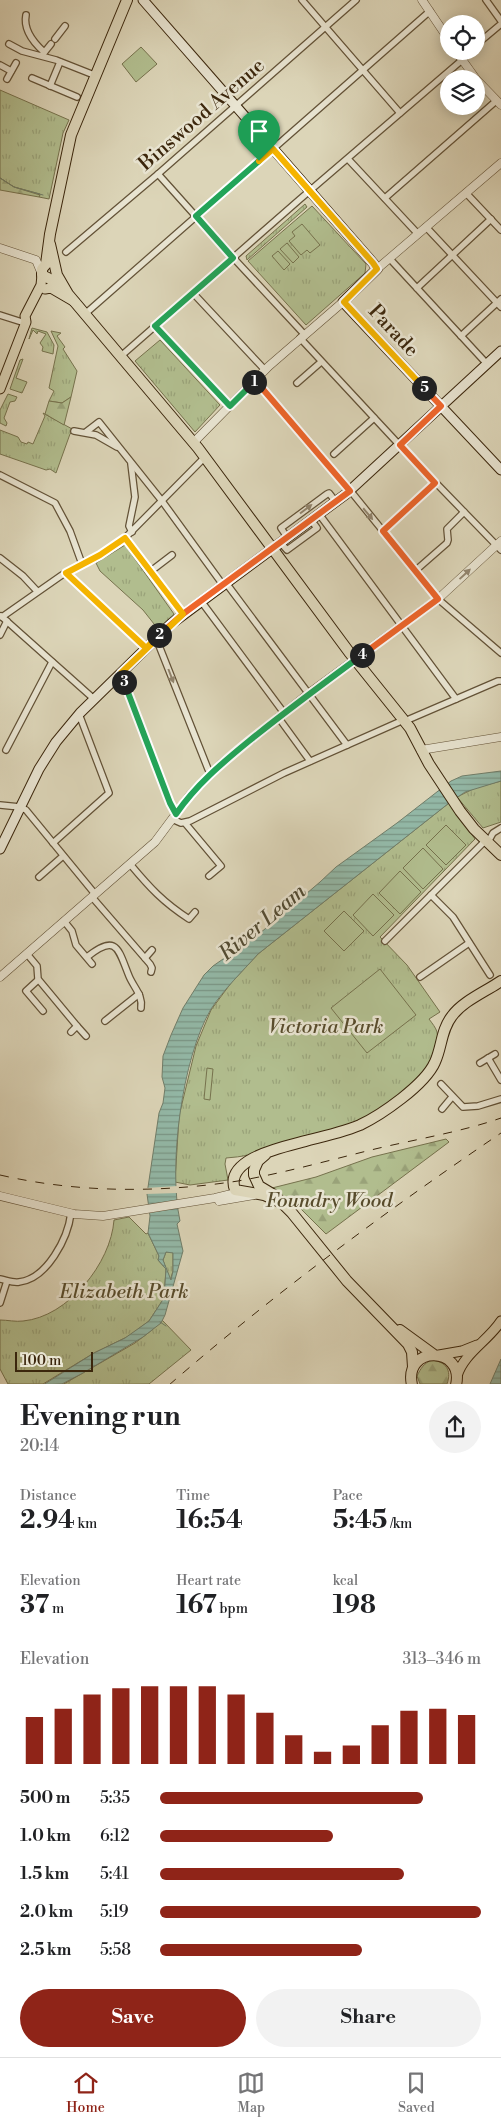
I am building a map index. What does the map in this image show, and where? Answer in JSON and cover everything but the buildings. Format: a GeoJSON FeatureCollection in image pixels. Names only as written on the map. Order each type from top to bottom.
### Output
{"type":"FeatureCollection","features":[{"type":"Feature","properties":{"kind":"highway"},"geometry":{"type":"LineString","coordinates":[[127,0],[94,75],[70,141],[50,234],[49,272],[280,543],[356,660],[402,722],[409,736],[419,747],[457,807],[489,839],[501,855]]}},
{"type":"Feature","properties":{"kind":"highway"},"geometry":{"type":"LineString","coordinates":[[410,1378],[411,1349],[392,1326],[347,1281],[298,1219],[274,1195],[238,1191],[233,1182],[238,1172],[257,1156],[354,1127],[373,1118],[398,1100],[418,1083],[433,1066],[445,1027],[453,1015],[462,1006],[501,981]]}},
{"type":"Feature","properties":{"kind":"highway"},"geometry":{"type":"LineString","coordinates":[[260,1192],[254,1174],[258,1161],[272,1150]]}},
{"type":"Feature","properties":{"kind":"highway"},"geometry":{"type":"LineString","coordinates":[[392,1326],[450,1362],[457,1380]]}},
{"type":"Feature","properties":{"kind":"highway"},"geometry":{"type":"LineString","coordinates":[[410,1378],[420,1359],[436,1354]]}},
{"type":"Feature","properties":{"kind":"main road"},"geometry":{"type":"LineString","coordinates":[[143,0],[377,269],[344,302]]}},
{"type":"Feature","properties":{"kind":"main road"},"geometry":{"type":"LineString","coordinates":[[0,389],[25,322],[45,289],[49,272]]}},
{"type":"Feature","properties":{"kind":"main road"},"geometry":{"type":"LineString","coordinates":[[25,322],[25,316],[49,272]]}},
{"type":"Feature","properties":{"kind":"main road"},"geometry":{"type":"LineString","coordinates":[[45,289],[51,288],[72,298]]}},
{"type":"Feature","properties":{"kind":"main road","name":"Parade"},"geometry":{"type":"LineString","coordinates":[[344,302],[501,470]]}},
{"type":"Feature","properties":{"kind":"main road"},"geometry":{"type":"LineString","coordinates":[[0,850],[50,749],[94,699],[183,614],[350,491],[501,351]]}},
{"type":"Feature","properties":{"kind":"main road"},"geometry":{"type":"LineString","coordinates":[[457,1380],[462,1362],[501,1321]]}},
{"type":"Feature","properties":{"kind":"main road"},"geometry":{"type":"LineString","coordinates":[[436,1354],[462,1351],[483,1342]]}},
{"type":"Feature","properties":{"kind":"street"},"geometry":{"type":"LineString","coordinates":[[302,0],[400,113]]}},
{"type":"Feature","properties":{"kind":"street","name":"Binswood Avenue"},"geometry":{"type":"LineString","coordinates":[[66,252],[356,0]]}},
{"type":"Feature","properties":{"kind":"street"},"geometry":{"type":"LineString","coordinates":[[422,0],[440,26]]}},
{"type":"Feature","properties":{"kind":"street"},"geometry":{"type":"LineString","coordinates":[[485,37],[501,22],[486,0]]}},
{"type":"Feature","properties":{"kind":"street"},"geometry":{"type":"LineString","coordinates":[[85,314],[430,11]]}},
{"type":"Feature","properties":{"kind":"street"},"geometry":{"type":"LineString","coordinates":[[26,15],[25,20],[30,34],[43,52],[60,62],[94,75]]}},
{"type":"Feature","properties":{"kind":"street"},"geometry":{"type":"LineString","coordinates":[[55,39],[65,26]]}},
{"type":"Feature","properties":{"kind":"street"},"geometry":{"type":"LineString","coordinates":[[9,44],[20,54],[43,52],[50,44]]}},
{"type":"Feature","properties":{"kind":"street"},"geometry":{"type":"LineString","coordinates":[[121,356],[460,60]]}},
{"type":"Feature","properties":{"kind":"street"},"geometry":{"type":"LineString","coordinates":[[50,86],[60,62]]}},
{"type":"Feature","properties":{"kind":"street"},"geometry":{"type":"LineString","coordinates":[[7,79],[16,63]]}},
{"type":"Feature","properties":{"kind":"street"},"geometry":{"type":"LineString","coordinates":[[0,65],[11,72]]}},
{"type":"Feature","properties":{"kind":"street"},"geometry":{"type":"LineString","coordinates":[[32,78],[77,98]]}},
{"type":"Feature","properties":{"kind":"street"},"geometry":{"type":"LineString","coordinates":[[385,198],[499,103],[485,88]]}},
{"type":"Feature","properties":{"kind":"street"},"geometry":{"type":"LineString","coordinates":[[348,159],[418,234]]}},
{"type":"Feature","properties":{"kind":"street"},"geometry":{"type":"LineString","coordinates":[[377,269],[501,163]]}},
{"type":"Feature","properties":{"kind":"street"},"geometry":{"type":"LineString","coordinates":[[0,977],[155,842],[190,795],[211,773],[308,694],[438,599],[499,546],[435,483],[321,362],[307,346],[302,336],[158,174]]}},
{"type":"Feature","properties":{"kind":"street"},"geometry":{"type":"LineString","coordinates":[[466,193],[501,229]]}},
{"type":"Feature","properties":{"kind":"street"},"geometry":{"type":"LineString","coordinates":[[416,288],[491,219]]}},
{"type":"Feature","properties":{"kind":"street"},"geometry":{"type":"LineString","coordinates":[[426,227],[500,303],[461,336]]}},
{"type":"Feature","properties":{"kind":"street"},"geometry":{"type":"LineString","coordinates":[[0,248],[36,260],[49,272]]}},
{"type":"Feature","properties":{"kind":"street"},"geometry":{"type":"LineString","coordinates":[[20,254],[38,256],[49,248]]}},
{"type":"Feature","properties":{"kind":"street"},"geometry":{"type":"LineString","coordinates":[[38,256],[49,272]]}},
{"type":"Feature","properties":{"kind":"street"},"geometry":{"type":"LineString","coordinates":[[390,259],[487,364]]}},
{"type":"Feature","properties":{"kind":"street"},"geometry":{"type":"LineString","coordinates":[[193,293],[265,370]]}},
{"type":"Feature","properties":{"kind":"street"},"geometry":{"type":"LineString","coordinates":[[194,442],[265,370],[302,336],[344,302]]}},
{"type":"Feature","properties":{"kind":"street"},"geometry":{"type":"LineString","coordinates":[[0,315],[25,322]]}},
{"type":"Feature","properties":{"kind":"street"},"geometry":{"type":"LineString","coordinates":[[155,326],[230,406]]}},
{"type":"Feature","properties":{"kind":"street"},"geometry":{"type":"LineString","coordinates":[[297,383],[321,362]]}},
{"type":"Feature","properties":{"kind":"street"},"geometry":{"type":"LineString","coordinates":[[255,380],[350,491],[438,599],[501,653]]}},
{"type":"Feature","properties":{"kind":"street"},"geometry":{"type":"LineString","coordinates":[[334,454],[374,418]]}},
{"type":"Feature","properties":{"kind":"street"},"geometry":{"type":"LineString","coordinates":[[86,432],[99,422],[114,440],[117,447]]}},
{"type":"Feature","properties":{"kind":"street"},"geometry":{"type":"LineString","coordinates":[[74,431],[86,432],[102,438],[117,447],[132,464],[347,746]]}},
{"type":"Feature","properties":{"kind":"street"},"geometry":{"type":"LineString","coordinates":[[341,438],[346,443]]}},
{"type":"Feature","properties":{"kind":"street"},"geometry":{"type":"LineString","coordinates":[[0,635],[3,617],[66,573],[125,538],[205,457]]}},
{"type":"Feature","properties":{"kind":"street"},"geometry":{"type":"LineString","coordinates":[[132,464],[135,497],[130,526],[132,532]]}},
{"type":"Feature","properties":{"kind":"street"},"geometry":{"type":"LineString","coordinates":[[0,475],[55,503],[70,531],[82,564]]}},
{"type":"Feature","properties":{"kind":"street"},"geometry":{"type":"LineString","coordinates":[[383,531],[435,483]]}},
{"type":"Feature","properties":{"kind":"street"},"geometry":{"type":"LineString","coordinates":[[311,520],[316,528],[287,550],[280,543],[281,528],[327,494],[329,493],[336,502]]}},
{"type":"Feature","properties":{"kind":"street"},"geometry":{"type":"LineString","coordinates":[[415,571],[446,543],[448,540],[447,529],[464,512]]}},
{"type":"Feature","properties":{"kind":"street"},"geometry":{"type":"LineString","coordinates":[[319,514],[456,699]]}},
{"type":"Feature","properties":{"kind":"street"},"geometry":{"type":"LineString","coordinates":[[125,538],[183,614]]}},
{"type":"Feature","properties":{"kind":"street"},"geometry":{"type":"LineString","coordinates":[[151,571],[172,555]]}},
{"type":"Feature","properties":{"kind":"street"},"geometry":{"type":"LineString","coordinates":[[0,558],[23,576],[38,592]]}},
{"type":"Feature","properties":{"kind":"street"},"geometry":{"type":"LineString","coordinates":[[66,573],[146,648]]}},
{"type":"Feature","properties":{"kind":"street"},"geometry":{"type":"LineString","coordinates":[[369,593],[374,589]]}},
{"type":"Feature","properties":{"kind":"street"},"geometry":{"type":"LineString","coordinates":[[202,601],[281,715],[310,761]]}},
{"type":"Feature","properties":{"kind":"street"},"geometry":{"type":"LineString","coordinates":[[3,617],[94,699]]}},
{"type":"Feature","properties":{"kind":"street"},"geometry":{"type":"LineString","coordinates":[[156,638],[211,773]]}},
{"type":"Feature","properties":{"kind":"street"},"geometry":{"type":"LineString","coordinates":[[6,750],[9,735],[52,662]]}},
{"type":"Feature","properties":{"kind":"street"},"geometry":{"type":"LineString","coordinates":[[121,673],[174,816],[185,822],[221,866],[209,876]]}},
{"type":"Feature","properties":{"kind":"street"},"geometry":{"type":"LineString","coordinates":[[185,822],[310,761],[501,681]]}},
{"type":"Feature","properties":{"kind":"street"},"geometry":{"type":"LineString","coordinates":[[53,843],[109,793],[79,714]]}},
{"type":"Feature","properties":{"kind":"street"},"geometry":{"type":"LineString","coordinates":[[419,747],[501,737]]}},
{"type":"Feature","properties":{"kind":"street"},"geometry":{"type":"LineString","coordinates":[[0,804],[20,807],[28,812],[152,967],[151,972]]}},
{"type":"Feature","properties":{"kind":"street"},"geometry":{"type":"LineString","coordinates":[[385,941],[501,828]]}},
{"type":"Feature","properties":{"kind":"street"},"geometry":{"type":"LineString","coordinates":[[39,877],[63,856]]}},
{"type":"Feature","properties":{"kind":"street"},"geometry":{"type":"LineString","coordinates":[[130,864],[151,890],[164,902],[189,919],[195,912]]}},
{"type":"Feature","properties":{"kind":"street"},"geometry":{"type":"LineString","coordinates":[[431,895],[453,917],[490,975]]}},
{"type":"Feature","properties":{"kind":"street"},"geometry":{"type":"LineString","coordinates":[[64,921],[72,931],[76,945],[92,964]]}},
{"type":"Feature","properties":{"kind":"street"},"geometry":{"type":"LineString","coordinates":[[420,977],[469,943]]}},
{"type":"Feature","properties":{"kind":"street"},"geometry":{"type":"LineString","coordinates":[[86,957],[100,947],[107,945],[114,947],[122,956],[128,974],[142,1000],[141,1008]]}},
{"type":"Feature","properties":{"kind":"street"},"geometry":{"type":"LineString","coordinates":[[145,958],[152,950]]}},
{"type":"Feature","properties":{"kind":"street"},"geometry":{"type":"LineString","coordinates":[[27,954],[37,966],[38,980],[86,1036]]}},
{"type":"Feature","properties":{"kind":"street"},"geometry":{"type":"LineString","coordinates":[[38,980],[26,991],[43,1011]]}},
{"type":"Feature","properties":{"kind":"street"},"geometry":{"type":"LineString","coordinates":[[105,1021],[139,994]]}},
{"type":"Feature","properties":{"kind":"street"},"geometry":{"type":"LineString","coordinates":[[71,1032],[78,1026]]}},
{"type":"Feature","properties":{"kind":"street"},"geometry":{"type":"LineString","coordinates":[[480,1063],[495,1054]]}},
{"type":"Feature","properties":{"kind":"street"},"geometry":{"type":"LineString","coordinates":[[488,1058],[501,1080]]}},
{"type":"Feature","properties":{"kind":"street"},"geometry":{"type":"LineString","coordinates":[[441,1084],[463,1108],[501,1099]]}},
{"type":"Feature","properties":{"kind":"street"},"geometry":{"type":"LineString","coordinates":[[442,1109],[452,1097]]}},
{"type":"Feature","properties":{"kind":"street"},"geometry":{"type":"LineString","coordinates":[[238,1172],[245,1170],[254,1174]]}},
{"type":"Feature","properties":{"kind":"street"},"geometry":{"type":"LineString","coordinates":[[0,1196],[71,1213],[103,1216],[207,1199],[238,1191]]}},
{"type":"Feature","properties":{"kind":"street"},"geometry":{"type":"LineString","coordinates":[[207,1199],[230,1200],[260,1192]]}},
{"type":"Feature","properties":{"kind":"street"},"geometry":{"type":"LineString","coordinates":[[0,1279],[17,1283],[25,1281],[34,1277],[44,1268],[61,1246],[71,1213]]}},
{"type":"Feature","properties":{"kind":"street"},"geometry":{"type":"LineString","coordinates":[[0,1303],[7,1281]]}},
{"type":"Feature","properties":{"kind":"green space"},"geometry":{"type":"Polygon","coordinates":[[[141,47],[157,64],[136,82],[122,64],[141,47]]]}},
{"type":"Feature","properties":{"kind":"green space"},"geometry":{"type":"Polygon","coordinates":[[[0,90],[69,120],[63,133],[49,199],[39,197],[40,194],[14,187],[0,178],[0,90]]]}},
{"type":"Feature","properties":{"kind":"green space"},"geometry":{"type":"Polygon","coordinates":[[[0,178],[14,187],[40,195],[39,197],[0,190],[0,178]]]}},
{"type":"Feature","properties":{"kind":"green space"},"geometry":{"type":"Polygon","coordinates":[[[305,204],[307,207],[247,260],[246,256],[305,204]]]}},
{"type":"Feature","properties":{"kind":"green space"},"geometry":{"type":"Polygon","coordinates":[[[312,206],[366,264],[365,273],[306,325],[248,261],[312,206]]]}},
{"type":"Feature","properties":{"kind":"green space"},"geometry":{"type":"Polygon","coordinates":[[[302,224],[320,245],[310,253],[307,250],[301,255],[289,241],[295,236],[292,232],[302,224]]]}},
{"type":"Feature","properties":{"kind":"green space"},"geometry":{"type":"Polygon","coordinates":[[[287,243],[299,257],[293,263],[280,249],[287,243]]]}},
{"type":"Feature","properties":{"kind":"green space"},"geometry":{"type":"Polygon","coordinates":[[[278,251],[290,264],[284,270],[272,256],[278,251]]]}},
{"type":"Feature","properties":{"kind":"green space"},"geometry":{"type":"Polygon","coordinates":[[[32,328],[47,332],[54,345],[53,354],[42,351],[43,347],[40,343],[46,334],[38,331],[37,334],[33,330],[29,339],[32,328]]]}},
{"type":"Feature","properties":{"kind":"green space"},"geometry":{"type":"Polygon","coordinates":[[[51,331],[61,333],[57,336],[77,371],[71,397],[62,403],[49,401],[54,391],[49,388],[58,346],[51,331]]]}},
{"type":"Feature","properties":{"kind":"green space"},"geometry":{"type":"Polygon","coordinates":[[[160,340],[220,405],[195,432],[135,361],[160,340]]]}},
{"type":"Feature","properties":{"kind":"green space"},"geometry":{"type":"Polygon","coordinates":[[[23,359],[16,378],[27,382],[22,393],[10,389],[20,360],[23,359]]]}},
{"type":"Feature","properties":{"kind":"green space"},"geometry":{"type":"Polygon","coordinates":[[[8,394],[17,397],[15,401],[10,402],[4,418],[7,423],[6,426],[0,423],[0,410],[8,394]]]}},
{"type":"Feature","properties":{"kind":"green space"},"geometry":{"type":"Polygon","coordinates":[[[71,397],[64,425],[45,414],[49,401],[62,403],[71,397]]]}},
{"type":"Feature","properties":{"kind":"green space"},"geometry":{"type":"Polygon","coordinates":[[[43,413],[74,430],[70,434],[56,473],[50,469],[46,470],[0,454],[0,430],[18,437],[21,442],[33,444],[45,416],[43,413]]]}},
{"type":"Feature","properties":{"kind":"green space"},"geometry":{"type":"Polygon","coordinates":[[[125,545],[174,614],[158,629],[143,610],[100,571],[96,563],[125,545]]]}},
{"type":"Feature","properties":{"kind":"green space"},"geometry":{"type":"Polygon","coordinates":[[[501,781],[501,822],[483,828],[457,797],[475,788],[501,781]]]}},
{"type":"Feature","properties":{"kind":"green space","name":"Victoria Park"},"geometry":{"type":"Polygon","coordinates":[[[449,803],[475,839],[380,937],[407,965],[440,1012],[429,1019],[437,1032],[436,1046],[431,1060],[421,1074],[395,1098],[354,1123],[269,1150],[226,1158],[225,1164],[228,1180],[190,1185],[175,1182],[179,1116],[196,1046],[211,1010],[231,983],[258,954],[449,803]]]}},
{"type":"Feature","properties":{"kind":"green space"},"geometry":{"type":"Polygon","coordinates":[[[446,825],[466,845],[446,865],[426,845],[446,825]]]}},
{"type":"Feature","properties":{"kind":"green space"},"geometry":{"type":"Polygon","coordinates":[[[423,848],[443,869],[423,889],[403,868],[423,848]]]}},
{"type":"Feature","properties":{"kind":"green space"},"geometry":{"type":"Polygon","coordinates":[[[400,871],[421,892],[400,914],[379,893],[400,871]]]}},
{"type":"Feature","properties":{"kind":"green space"},"geometry":{"type":"Polygon","coordinates":[[[373,894],[394,915],[373,936],[353,915],[373,894]]]}},
{"type":"Feature","properties":{"kind":"green space"},"geometry":{"type":"Polygon","coordinates":[[[344,911],[364,931],[344,951],[324,931],[344,911]]]}},
{"type":"Feature","properties":{"kind":"green space"},"geometry":{"type":"Polygon","coordinates":[[[380,969],[416,1015],[367,1053],[331,1008],[380,969]]]}},
{"type":"Feature","properties":{"kind":"green space"},"geometry":{"type":"Polygon","coordinates":[[[207,1068],[213,1069],[210,1100],[204,1099],[207,1068]]]}},
{"type":"Feature","properties":{"kind":"green space","name":"Foundry Wood"},"geometry":{"type":"Polygon","coordinates":[[[446,1139],[449,1142],[326,1234],[299,1207],[272,1188],[316,1177],[372,1157],[446,1139]]]}},
{"type":"Feature","properties":{"kind":"green space","name":"Elizabeth Park"},"geometry":{"type":"Polygon","coordinates":[[[129,1217],[146,1234],[148,1233],[159,1256],[158,1260],[166,1269],[164,1298],[149,1321],[129,1336],[94,1353],[43,1384],[8,1384],[0,1369],[0,1320],[20,1321],[40,1317],[56,1310],[71,1299],[96,1270],[111,1237],[114,1220],[129,1217]]]}},
{"type":"Feature","properties":{"kind":"green space"},"geometry":{"type":"Polygon","coordinates":[[[166,1252],[173,1252],[173,1271],[170,1281],[163,1260],[166,1252]]]}},
{"type":"Feature","properties":{"kind":"green space"},"geometry":{"type":"Polygon","coordinates":[[[162,1320],[191,1350],[149,1384],[64,1384],[135,1343],[162,1320]]]}},
{"type":"Feature","properties":{"kind":"green space"},"geometry":{"type":"Polygon","coordinates":[[[432,1360],[441,1363],[447,1368],[449,1375],[447,1384],[420,1384],[417,1376],[423,1366],[432,1360]]]}},
{"type":"Feature","properties":{"kind":"shaded area","name":"River Leam"},"geometry":{"type":"Polygon","coordinates":[[[501,771],[501,781],[465,792],[449,803],[258,954],[211,1009],[192,1055],[180,1113],[176,1172],[180,1221],[177,1224],[183,1251],[165,1315],[161,1323],[143,1337],[83,1373],[62,1384],[45,1384],[94,1353],[125,1338],[149,1321],[164,1298],[166,1269],[158,1260],[159,1256],[148,1233],[150,1216],[147,1194],[159,1113],[163,1103],[165,1088],[162,1077],[163,1056],[183,1008],[204,975],[213,966],[259,934],[336,867],[451,781],[462,776],[501,771]],[[166,1252],[163,1260],[171,1280],[173,1253],[166,1252]]]}},
{"type":"Feature","properties":{"kind":"shaded area"},"geometry":{"type":"Polygon","coordinates":[[[501,1359],[501,1384],[490,1384],[501,1359]]]}},
{"type":"Feature","properties":{"kind":"pier"},"geometry":{"type":"Polygon","coordinates":[[[178,1186],[178,1193],[145,1194],[145,1188],[178,1186]]]}},
{"type":"Feature","properties":{"kind":"waterway"},"geometry":{"type":"LineString","coordinates":[[0,178],[14,187],[43,195]]}},
{"type":"Feature","properties":{"kind":"waterway"},"geometry":{"type":"LineString","coordinates":[[160,1322],[166,1326]]}},
{"type":"Feature","properties":{"kind":"railway"},"geometry":{"type":"LineString","coordinates":[[0,1175],[29,1181],[89,1188],[149,1189],[208,1185],[290,1170],[455,1131],[501,1118]]}},
{"type":"Feature","properties":{"kind":"railway"},"geometry":{"type":"LineString","coordinates":[[170,1384],[249,1318],[331,1254],[415,1192],[501,1133]]}},
{"type":"Feature","properties":{"kind":"route"},"geometry":{"type":"LineString","coordinates":[[259,161],[196,216],[233,258],[155,326],[230,406],[255,380],[350,491],[183,614],[171,624],[146,648],[66,573],[100,555],[125,538],[183,614],[121,673],[170,803],[176,814],[200,784],[240,748],[308,694],[438,599],[383,531],[435,483],[400,445],[441,406],[344,302],[372,276],[377,269],[373,263],[273,149],[259,161]]}}]}
